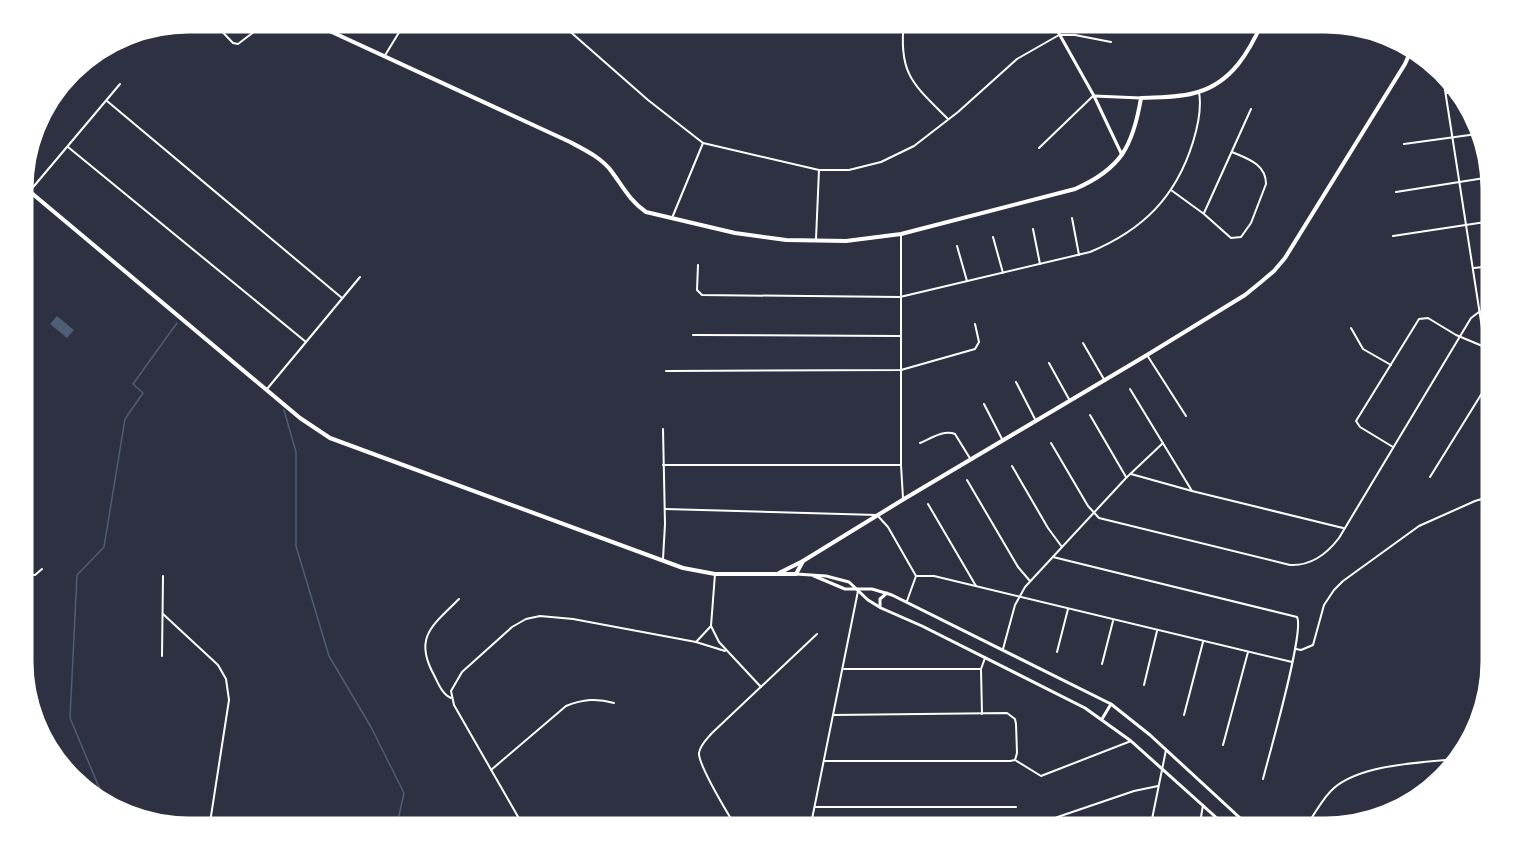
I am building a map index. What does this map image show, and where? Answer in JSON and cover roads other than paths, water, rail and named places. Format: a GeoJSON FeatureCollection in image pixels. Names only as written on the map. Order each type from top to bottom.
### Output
{"type":"FeatureCollection","features":[{"type":"Feature","properties":{"kind":"main road"},"geometry":{"type":"LineString","coordinates":[[331,32],[570,142],[597,157],[612,171],[635,205],[646,212],[745,234],[786,240],[846,241],[902,234],[1075,189],[1103,174],[1122,155],[1136,126],[1141,98],[1198,92],[1226,76],[1242,61],[1258,32]]}},
{"type":"Feature","properties":{"kind":"main road"},"geometry":{"type":"LineString","coordinates":[[778,573],[803,561],[1245,295],[1274,271],[1285,258],[1408,56]]}},
{"type":"Feature","properties":{"kind":"main road"},"geometry":{"type":"LineString","coordinates":[[32,194],[300,418],[330,438],[684,568],[715,574],[796,574],[803,561]]}},
{"type":"Feature","properties":{"kind":"street"},"geometry":{"type":"LineString","coordinates":[[222,32],[233,43],[238,44],[254,32]]}},
{"type":"Feature","properties":{"kind":"street"},"geometry":{"type":"LineString","coordinates":[[384,57],[399,32]]}},
{"type":"Feature","properties":{"kind":"street"},"geometry":{"type":"LineString","coordinates":[[571,32],[648,100],[703,143],[819,170],[849,170],[881,162],[914,146],[1017,59],[1059,35],[1075,35],[1111,42]]}},
{"type":"Feature","properties":{"kind":"street"},"geometry":{"type":"LineString","coordinates":[[903,32],[902,49],[913,83],[948,119]]}},
{"type":"Feature","properties":{"kind":"street"},"geometry":{"type":"LineString","coordinates":[[1058,32],[1094,96],[1122,155]]}},
{"type":"Feature","properties":{"kind":"street"},"geometry":{"type":"LineString","coordinates":[[32,190],[120,84]]}},
{"type":"Feature","properties":{"kind":"street"},"geometry":{"type":"LineString","coordinates":[[1445,89],[1481,324]]}},
{"type":"Feature","properties":{"kind":"street"},"geometry":{"type":"LineString","coordinates":[[698,265],[697,290],[702,295],[900,297],[1079,255],[1114,242],[1135,229],[1156,209],[1171,190],[1184,167],[1195,134],[1200,107],[1198,92]]}},
{"type":"Feature","properties":{"kind":"street"},"geometry":{"type":"LineString","coordinates":[[1039,148],[1094,96],[1141,98]]}},
{"type":"Feature","properties":{"kind":"street"},"geometry":{"type":"LineString","coordinates":[[107,101],[342,298]]}},
{"type":"Feature","properties":{"kind":"street"},"geometry":{"type":"LineString","coordinates":[[1204,214],[1251,109]]}},
{"type":"Feature","properties":{"kind":"street"},"geometry":{"type":"LineString","coordinates":[[1404,144],[1472,135]]}},
{"type":"Feature","properties":{"kind":"street"},"geometry":{"type":"LineString","coordinates":[[672,219],[703,143]]}},
{"type":"Feature","properties":{"kind":"street"},"geometry":{"type":"LineString","coordinates":[[68,147],[306,342]]}},
{"type":"Feature","properties":{"kind":"street"},"geometry":{"type":"LineString","coordinates":[[1171,190],[1204,214],[1227,236],[1234,239],[1244,234],[1251,223],[1266,178],[1256,163],[1232,152]]}},
{"type":"Feature","properties":{"kind":"street"},"geometry":{"type":"LineString","coordinates":[[816,240],[819,170]]}},
{"type":"Feature","properties":{"kind":"street"},"geometry":{"type":"LineString","coordinates":[[1396,192],[1481,178]]}},
{"type":"Feature","properties":{"kind":"street"},"geometry":{"type":"LineString","coordinates":[[1072,218],[1079,255]]}},
{"type":"Feature","properties":{"kind":"street"},"geometry":{"type":"LineString","coordinates":[[1393,236],[1481,222]]}},
{"type":"Feature","properties":{"kind":"street"},"geometry":{"type":"LineString","coordinates":[[1033,229],[1040,264]]}},
{"type":"Feature","properties":{"kind":"street"},"geometry":{"type":"LineString","coordinates":[[902,234],[900,336],[901,465],[904,499]]}},
{"type":"Feature","properties":{"kind":"street"},"geometry":{"type":"LineString","coordinates":[[993,237],[1003,273]]}},
{"type":"Feature","properties":{"kind":"street"},"geometry":{"type":"LineString","coordinates":[[957,246],[967,281]]}},
{"type":"Feature","properties":{"kind":"street"},"geometry":{"type":"LineString","coordinates":[[1473,268],[1481,267]]}},
{"type":"Feature","properties":{"kind":"street"},"geometry":{"type":"LineString","coordinates":[[267,389],[360,277]]}},
{"type":"Feature","properties":{"kind":"street"},"geometry":{"type":"LineString","coordinates":[[1051,443],[1094,513],[1108,521],[1290,565],[1300,565],[1318,558],[1332,546],[1345,528],[1471,318],[1479,312]]}},
{"type":"Feature","properties":{"kind":"street"},"geometry":{"type":"LineString","coordinates":[[1393,447],[1357,425],[1356,422],[1422,318],[1428,318],[1460,337],[1481,345]]}},
{"type":"Feature","properties":{"kind":"street"},"geometry":{"type":"LineString","coordinates":[[666,371],[901,370],[975,349],[979,342],[975,324]]}},
{"type":"Feature","properties":{"kind":"street"},"geometry":{"type":"LineString","coordinates":[[1351,328],[1363,349],[1391,364]]}},
{"type":"Feature","properties":{"kind":"street"},"geometry":{"type":"LineString","coordinates":[[693,335],[900,336]]}},
{"type":"Feature","properties":{"kind":"street"},"geometry":{"type":"LineString","coordinates":[[1083,343],[1105,381]]}},
{"type":"Feature","properties":{"kind":"street"},"geometry":{"type":"LineString","coordinates":[[1147,356],[1186,416]]}},
{"type":"Feature","properties":{"kind":"street"},"geometry":{"type":"LineString","coordinates":[[1049,363],[1070,401]]}},
{"type":"Feature","properties":{"kind":"street"},"geometry":{"type":"LineString","coordinates":[[1016,382],[1036,421]]}},
{"type":"Feature","properties":{"kind":"street"},"geometry":{"type":"LineString","coordinates":[[1130,389],[1192,491]]}},
{"type":"Feature","properties":{"kind":"street"},"geometry":{"type":"LineString","coordinates":[[1430,477],[1481,395]]}},
{"type":"Feature","properties":{"kind":"street"},"geometry":{"type":"LineString","coordinates":[[984,404],[1003,441]]}},
{"type":"Feature","properties":{"kind":"street"},"geometry":{"type":"LineString","coordinates":[[1090,415],[1126,478]]}},
{"type":"Feature","properties":{"kind":"street"},"geometry":{"type":"LineString","coordinates":[[663,429],[665,509],[663,559]]}},
{"type":"Feature","properties":{"kind":"street"},"geometry":{"type":"LineString","coordinates":[[920,443],[946,432],[953,432],[971,460]]}},
{"type":"Feature","properties":{"kind":"street"},"geometry":{"type":"LineString","coordinates":[[1003,649],[1015,606],[1030,581],[1126,478],[1163,443]]}},
{"type":"Feature","properties":{"kind":"street"},"geometry":{"type":"LineString","coordinates":[[663,465],[901,465]]}},
{"type":"Feature","properties":{"kind":"street"},"geometry":{"type":"LineString","coordinates":[[1012,466],[1062,548]]}},
{"type":"Feature","properties":{"kind":"street"},"geometry":{"type":"LineString","coordinates":[[1131,474],[1345,528]]}},
{"type":"Feature","properties":{"kind":"street"},"geometry":{"type":"LineString","coordinates":[[967,480],[1018,567],[1030,581]]}},
{"type":"Feature","properties":{"kind":"street"},"geometry":{"type":"LineString","coordinates":[[1296,649],[1301,650],[1313,645],[1328,598],[1351,575],[1419,526],[1481,499]]}},
{"type":"Feature","properties":{"kind":"street"},"geometry":{"type":"LineString","coordinates":[[928,504],[976,586]]}},
{"type":"Feature","properties":{"kind":"street"},"geometry":{"type":"LineString","coordinates":[[665,509],[877,515],[888,527],[916,576],[907,602]]}},
{"type":"Feature","properties":{"kind":"street"},"geometry":{"type":"LineString","coordinates":[[1053,557],[1297,617],[1299,623],[1296,649],[1263,779]]}},
{"type":"Feature","properties":{"kind":"street"},"geometry":{"type":"LineString","coordinates":[[32,575],[42,569]]}},
{"type":"Feature","properties":{"kind":"street"},"geometry":{"type":"LineString","coordinates":[[715,574],[711,626],[726,651],[761,687]]}},
{"type":"Feature","properties":{"kind":"street"},"geometry":{"type":"LineString","coordinates":[[796,574],[826,576],[854,585],[868,600],[881,608],[985,657],[1102,719],[1162,767],[1217,818]]}},
{"type":"Feature","properties":{"kind":"street"},"geometry":{"type":"LineString","coordinates":[[916,576],[928,575],[1292,662]]}},
{"type":"Feature","properties":{"kind":"street"},"geometry":{"type":"LineString","coordinates":[[162,656],[163,576]]}},
{"type":"Feature","properties":{"kind":"street"},"geometry":{"type":"LineString","coordinates":[[814,576],[845,589],[872,588],[887,593],[1111,704],[1130,718],[1240,818]]}},
{"type":"Feature","properties":{"kind":"street"},"geometry":{"type":"LineString","coordinates":[[812,818],[858,590]]}},
{"type":"Feature","properties":{"kind":"street"},"geometry":{"type":"LineString","coordinates":[[881,608],[880,599],[887,593]]}},
{"type":"Feature","properties":{"kind":"street"},"geometry":{"type":"LineString","coordinates":[[459,599],[433,625],[425,640],[424,651],[444,693],[451,698],[519,818]]}},
{"type":"Feature","properties":{"kind":"street"},"geometry":{"type":"LineString","coordinates":[[1057,652],[1068,609]]}},
{"type":"Feature","properties":{"kind":"street"},"geometry":{"type":"LineString","coordinates":[[163,614],[218,665],[226,679],[229,700],[209,818]]}},
{"type":"Feature","properties":{"kind":"street"},"geometry":{"type":"LineString","coordinates":[[451,698],[455,681],[462,672],[512,627],[526,619],[540,616],[573,619],[696,642],[726,651]]}},
{"type":"Feature","properties":{"kind":"street"},"geometry":{"type":"LineString","coordinates":[[1102,664],[1113,621]]}},
{"type":"Feature","properties":{"kind":"street"},"geometry":{"type":"LineString","coordinates":[[696,642],[711,626]]}},
{"type":"Feature","properties":{"kind":"street"},"geometry":{"type":"LineString","coordinates":[[1144,685],[1157,631]]}},
{"type":"Feature","properties":{"kind":"street"},"geometry":{"type":"LineString","coordinates":[[731,818],[704,770],[699,755],[703,744],[817,634]]}},
{"type":"Feature","properties":{"kind":"street"},"geometry":{"type":"LineString","coordinates":[[1184,715],[1203,642]]}},
{"type":"Feature","properties":{"kind":"street"},"geometry":{"type":"LineString","coordinates":[[1223,745],[1248,652]]}},
{"type":"Feature","properties":{"kind":"street"},"geometry":{"type":"LineString","coordinates":[[982,714],[981,669],[985,657]]}},
{"type":"Feature","properties":{"kind":"street"},"geometry":{"type":"LineString","coordinates":[[843,669],[981,669]]}},
{"type":"Feature","properties":{"kind":"street"},"geometry":{"type":"LineString","coordinates":[[491,770],[566,706],[579,700],[592,699],[614,703]]}},
{"type":"Feature","properties":{"kind":"street"},"geometry":{"type":"LineString","coordinates":[[1102,719],[1111,704]]}},
{"type":"Feature","properties":{"kind":"street"},"geometry":{"type":"LineString","coordinates":[[833,715],[1007,713],[1015,719],[1016,723],[1017,753],[1015,760]]}},
{"type":"Feature","properties":{"kind":"street"},"geometry":{"type":"LineString","coordinates":[[824,761],[1015,760],[1029,767],[1039,776],[1131,741]]}},
{"type":"Feature","properties":{"kind":"street"},"geometry":{"type":"LineString","coordinates":[[1152,818],[1166,750]]}},
{"type":"Feature","properties":{"kind":"street"},"geometry":{"type":"LineString","coordinates":[[1312,818],[1333,789],[1347,780],[1373,771],[1446,760]]}},
{"type":"Feature","properties":{"kind":"street"},"geometry":{"type":"LineString","coordinates":[[1055,818],[1134,791],[1158,786]]}},
{"type":"Feature","properties":{"kind":"street"},"geometry":{"type":"LineString","coordinates":[[1201,818],[1203,805]]}},
{"type":"Feature","properties":{"kind":"street"},"geometry":{"type":"LineString","coordinates":[[814,807],[1016,807]]}},
{"type":"Feature","properties":{"kind":"water"},"geometry":{"type":"Polygon","coordinates":[[[57,316],[74,330],[67,338],[50,324],[57,316]]]}},
{"type":"Feature","properties":{"kind":"waterway"},"geometry":{"type":"LineString","coordinates":[[101,791],[70,718],[77,575],[104,547],[125,419],[143,393],[133,384],[177,323]]}},
{"type":"Feature","properties":{"kind":"waterway"},"geometry":{"type":"LineString","coordinates":[[284,410],[296,452],[296,546],[329,656],[371,727],[404,793],[398,818]]}}]}
